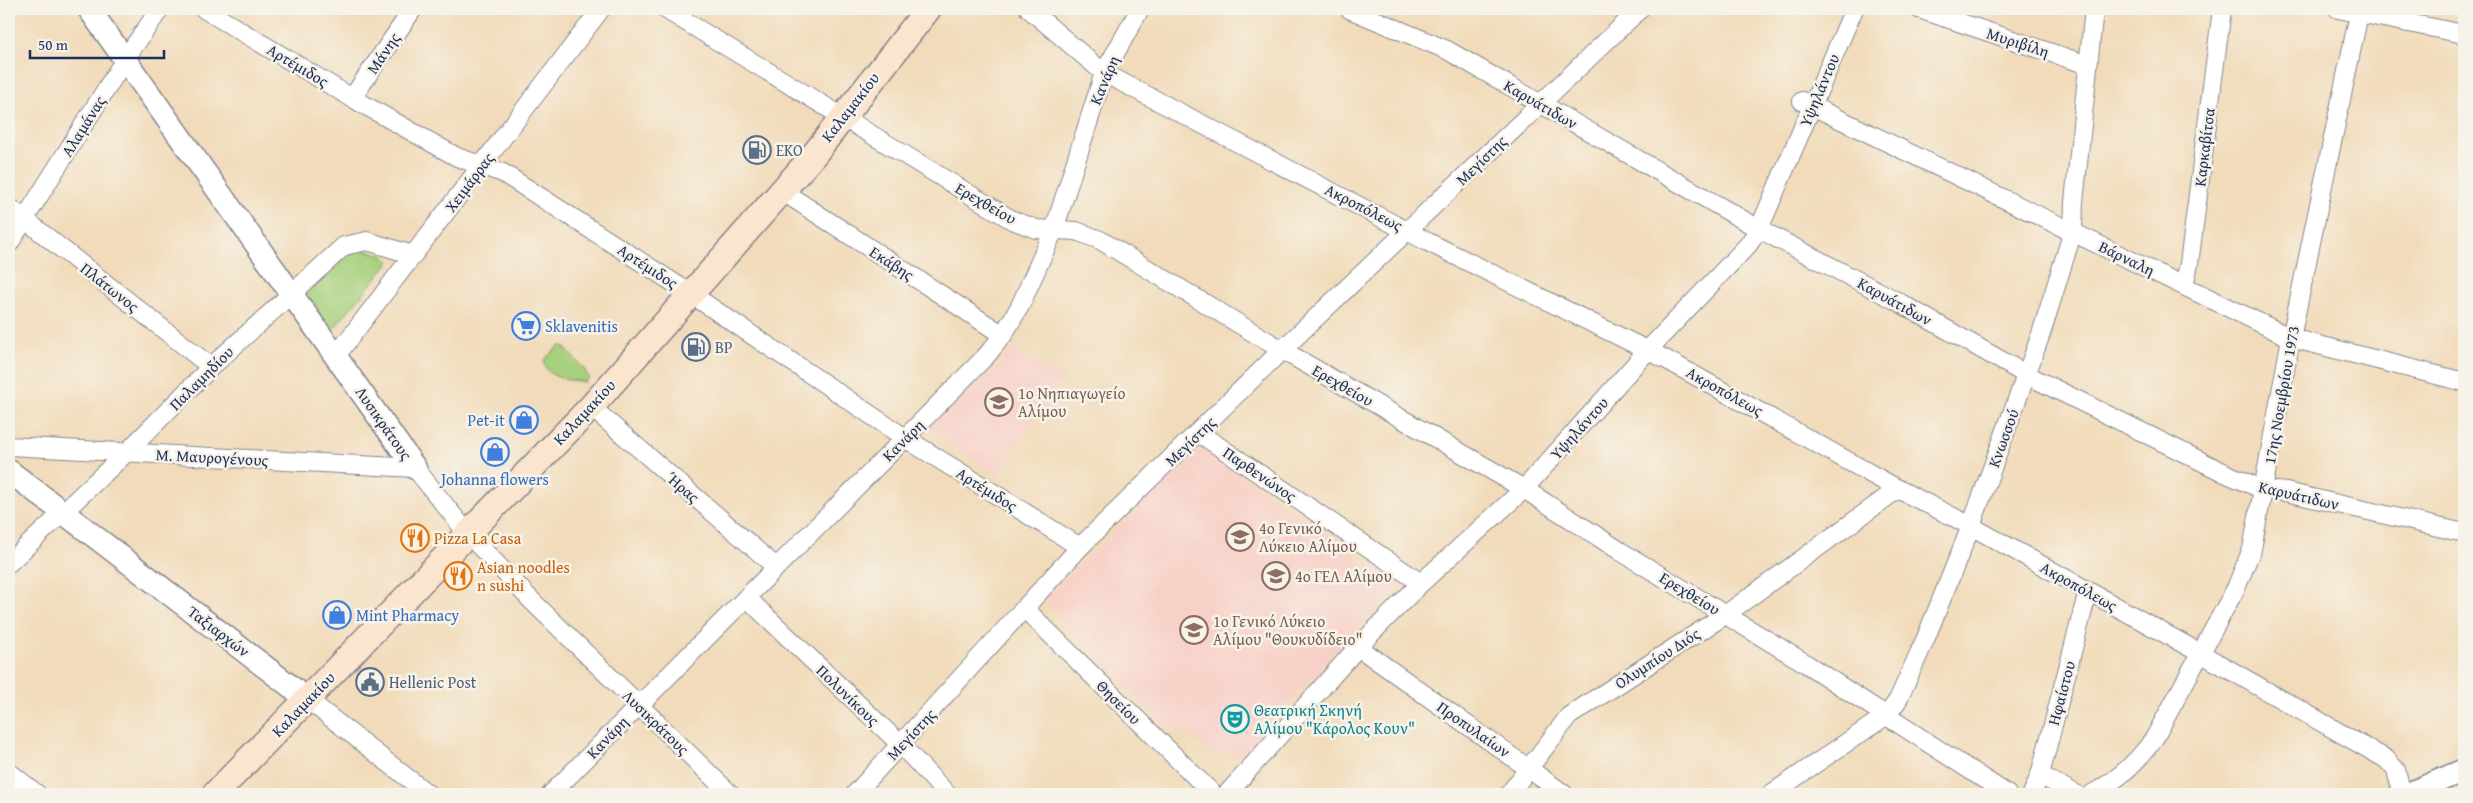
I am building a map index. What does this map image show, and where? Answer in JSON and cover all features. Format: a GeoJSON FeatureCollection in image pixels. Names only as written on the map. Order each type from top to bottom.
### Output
{"type":"FeatureCollection","features":[{"type":"Feature","properties":{"kind":"main road","name":"Καλαμακίου"},"geometry":{"type":"LineString","coordinates":[[216,794],[591,407],[782,192],[928,9]]}},
{"type":"Feature","properties":{"kind":"street","name":"Λυσικράτους"},"geometry":{"type":"LineString","coordinates":[[89,9],[415,468],[468,534],[532,602],[730,794]]}},
{"type":"Feature","properties":{"kind":"street","name":"Αλαμάνας"},"geometry":{"type":"LineString","coordinates":[[9,244],[125,59],[160,9]]}},
{"type":"Feature","properties":{"kind":"street","name":"Αρτέμιδος"},"geometry":{"type":"LineString","coordinates":[[204,9],[352,98],[457,157],[503,173],[691,294],[905,438],[1080,547]]}},
{"type":"Feature","properties":{"kind":"street","name":"Μάνης"},"geometry":{"type":"LineString","coordinates":[[352,98],[413,9]]}},
{"type":"Feature","properties":{"kind":"street","name":"Χειμάρρας"},"geometry":{"type":"LineString","coordinates":[[336,356],[601,9]]}},
{"type":"Feature","properties":{"kind":"street","name":"Ερεχθείου"},"geometry":{"type":"LineString","coordinates":[[665,9],[1012,220],[1036,229],[1076,231],[1100,240],[1282,350],[1524,489],[1620,551],[1886,715],[2007,794]]}},
{"type":"Feature","properties":{"kind":"street","name":"Ακροπόλεως"},"geometry":{"type":"LineString","coordinates":[[1029,9],[1104,73],[1743,401],[1898,489],[1971,526],[2200,653],[2386,760],[2396,770],[2402,794]]}},
{"type":"Feature","properties":{"kind":"street","name":"Κανάρη"},"geometry":{"type":"LineString","coordinates":[[551,794],[905,438],[987,354],[1002,335],[1020,306],[1054,230],[1104,73],[1140,9]]}},
{"type":"Feature","properties":{"kind":"street","name":"Καρυάτιδων"},"geometry":{"type":"LineString","coordinates":[[1349,9],[1447,50],[1760,229],[1895,300],[2025,374],[2227,474],[2264,490],[2286,492],[2464,533]]}},
{"type":"Feature","properties":{"kind":"street","name":"Υψηλάντου"},"geometry":{"type":"LineString","coordinates":[[1228,794],[1358,647],[1420,583],[1524,489],[1647,351],[1748,245],[1760,229],[1807,104],[1854,9]]}},
{"type":"Feature","properties":{"kind":"street","name":"Μυριβίλη"},"geometry":{"type":"LineString","coordinates":[[1919,9],[2088,65]]}},
{"type":"Feature","properties":{"kind":"street","name":"Κνωσσού"},"geometry":{"type":"LineString","coordinates":[[1770,794],[1886,715],[1902,691],[1971,526],[2041,334],[2074,231],[2074,202],[2094,9]]}},
{"type":"Feature","properties":{"kind":"street","name":"Καρκαβίτσα"},"geometry":{"type":"LineString","coordinates":[[2184,285],[2190,264],[2222,9]]}},
{"type":"Feature","properties":{"kind":"street"},"geometry":{"type":"LineString","coordinates":[[2338,9],[2360,11],[2464,34]]}},
{"type":"Feature","properties":{"kind":"street","name":"Μεγίστης"},"geometry":{"type":"LineString","coordinates":[[855,794],[1080,547],[1282,350],[1541,103],[1633,11]]}},
{"type":"Feature","properties":{"kind":"street","name":"17ης Νοεμβρίου 1973"},"geometry":{"type":"LineString","coordinates":[[2092,794],[2111,784],[2143,754],[2155,738],[2246,567],[2264,490],[2291,338],[2360,11]]}},
{"type":"Feature","properties":{"kind":"street","name":"Βάρναλη"},"geometry":{"type":"LineString","coordinates":[[1807,104],[2074,231],[2265,327],[2291,338],[2464,382]]}},
{"type":"Feature","properties":{"kind":"street","name":"Εκάβης"},"geometry":{"type":"LineString","coordinates":[[782,192],[1002,335]]}},
{"type":"Feature","properties":{"kind":"street","name":"Πλάτωνος"},"geometry":{"type":"LineString","coordinates":[[9,207],[211,367]]}},
{"type":"Feature","properties":{"kind":"street","name":"Παλαμηδίου"},"geometry":{"type":"LineString","coordinates":[[9,563],[127,452],[211,367],[290,293],[344,246],[367,240],[414,254]]}},
{"type":"Feature","properties":{"kind":"street","name":"Ήρας"},"geometry":{"type":"LineString","coordinates":[[591,407],[776,567]]}},
{"type":"Feature","properties":{"kind":"street","name":"Παρθενώνος"},"geometry":{"type":"LineString","coordinates":[[1199,433],[1420,583]]}},
{"type":"Feature","properties":{"kind":"street","name":"Μ. Μαυρογένους"},"geometry":{"type":"LineString","coordinates":[[9,446],[415,468]]}},
{"type":"Feature","properties":{"kind":"street","name":"Ταξιαρχών"},"geometry":{"type":"LineString","coordinates":[[9,470],[428,794]]}},
{"type":"Feature","properties":{"kind":"street","name":"Ολυμπίου Διός"},"geometry":{"type":"LineString","coordinates":[[1509,794],[1569,716],[1725,615],[1898,489]]}},
{"type":"Feature","properties":{"kind":"street","name":"Ηφαίστου"},"geometry":{"type":"LineString","coordinates":[[2032,794],[2040,775],[2088,591]]}},
{"type":"Feature","properties":{"kind":"street","name":"Πολυνίκους"},"geometry":{"type":"LineString","coordinates":[[747,598],[901,745],[947,794]]}},
{"type":"Feature","properties":{"kind":"street","name":"Θησείου"},"geometry":{"type":"LineString","coordinates":[[1025,609],[1213,794]]}},
{"type":"Feature","properties":{"kind":"street","name":"Προπυλαίων"},"geometry":{"type":"LineString","coordinates":[[1358,647],[1564,794]]}},
{"type":"Feature","properties":{"kind":"street"},"geometry":{"type":"LineString","coordinates":[[2408,794],[2464,770]]}},
{"type":"Feature","properties":{"kind":"street"},"geometry":{"type":"LineString","coordinates":[[2040,775],[2076,794]]}},
{"type":"Feature","properties":{"kind":"street"},"geometry":{"type":"LineString","coordinates":[[13,783],[37,794]]}},
{"type":"Feature","properties":{"kind":"street"},"geometry":{"type":"LineString","coordinates":[[2443,794],[2464,786]]}},
{"type":"Feature","properties":{"kind":"shaded area","name":"1o Νηπιαγωγείο Αλίμου"},"geometry":{"type":"Polygon","coordinates":[[[1011,348],[1062,378],[997,476],[926,427],[964,389],[979,386],[988,373],[992,375],[1011,348]]]}},
{"type":"Feature","properties":{"kind":"shaded area"},"geometry":{"type":"Polygon","coordinates":[[[1201,449],[1349,548],[1347,551],[1365,565],[1371,563],[1401,584],[1341,646],[1238,760],[1227,749],[1217,760],[1178,724],[1170,732],[1043,600],[1201,449]]]}},
{"type":"Feature","properties":{"kind":"green space"},"geometry":{"type":"Polygon","coordinates":[[[355,248],[384,255],[390,261],[335,327],[329,327],[303,293],[355,248]]]}},
{"type":"Feature","properties":{"kind":"green space"},"geometry":{"type":"Polygon","coordinates":[[[559,346],[563,346],[584,369],[589,378],[584,382],[571,380],[553,375],[549,371],[544,360],[559,346]]]}},
{"type":"Feature","properties":{"kind":"place","name":"EKO"},"geometry":{"type":"Point","coordinates":[757,150]}},
{"type":"Feature","properties":{"kind":"place","name":"Sklavenitis"},"geometry":{"type":"Point","coordinates":[526,326]}},
{"type":"Feature","properties":{"kind":"place","name":"BP"},"geometry":{"type":"Point","coordinates":[696,347]}},
{"type":"Feature","properties":{"kind":"place","name":"1o Νηπιαγωγείο Αλίμου"},"geometry":{"type":"Point","coordinates":[999,402]}},
{"type":"Feature","properties":{"kind":"place","name":"Pet-it"},"geometry":{"type":"Point","coordinates":[524,420]}},
{"type":"Feature","properties":{"kind":"place","name":"Johanna flowers"},"geometry":{"type":"Point","coordinates":[495,452]}},
{"type":"Feature","properties":{"kind":"place","name":"4ο Γενικό Λύκειο Αλίμου"},"geometry":{"type":"Point","coordinates":[1240,537]}},
{"type":"Feature","properties":{"kind":"place","name":"Pizza La Casa"},"geometry":{"type":"Point","coordinates":[415,538]}},
{"type":"Feature","properties":{"kind":"place","name":"Asian noodles n sushi"},"geometry":{"type":"Point","coordinates":[458,576]}},
{"type":"Feature","properties":{"kind":"place","name":"4ο ΓΕΛ Αλίμου"},"geometry":{"type":"Point","coordinates":[1276,576]}},
{"type":"Feature","properties":{"kind":"place","name":"Mint Pharmacy"},"geometry":{"type":"Point","coordinates":[337,615]}},
{"type":"Feature","properties":{"kind":"place","name":"1ο Γενικό Λύκειο Αλίμου \"Θουκυδίδειο\""},"geometry":{"type":"Point","coordinates":[1194,630]}},
{"type":"Feature","properties":{"kind":"place","name":"Hellenic Post"},"geometry":{"type":"Point","coordinates":[370,682]}},
{"type":"Feature","properties":{"kind":"place","name":"Θεατρική Σκηνή Αλίμου \"Κάρολος Κουν\""},"geometry":{"type":"Point","coordinates":[1235,719]}}]}
